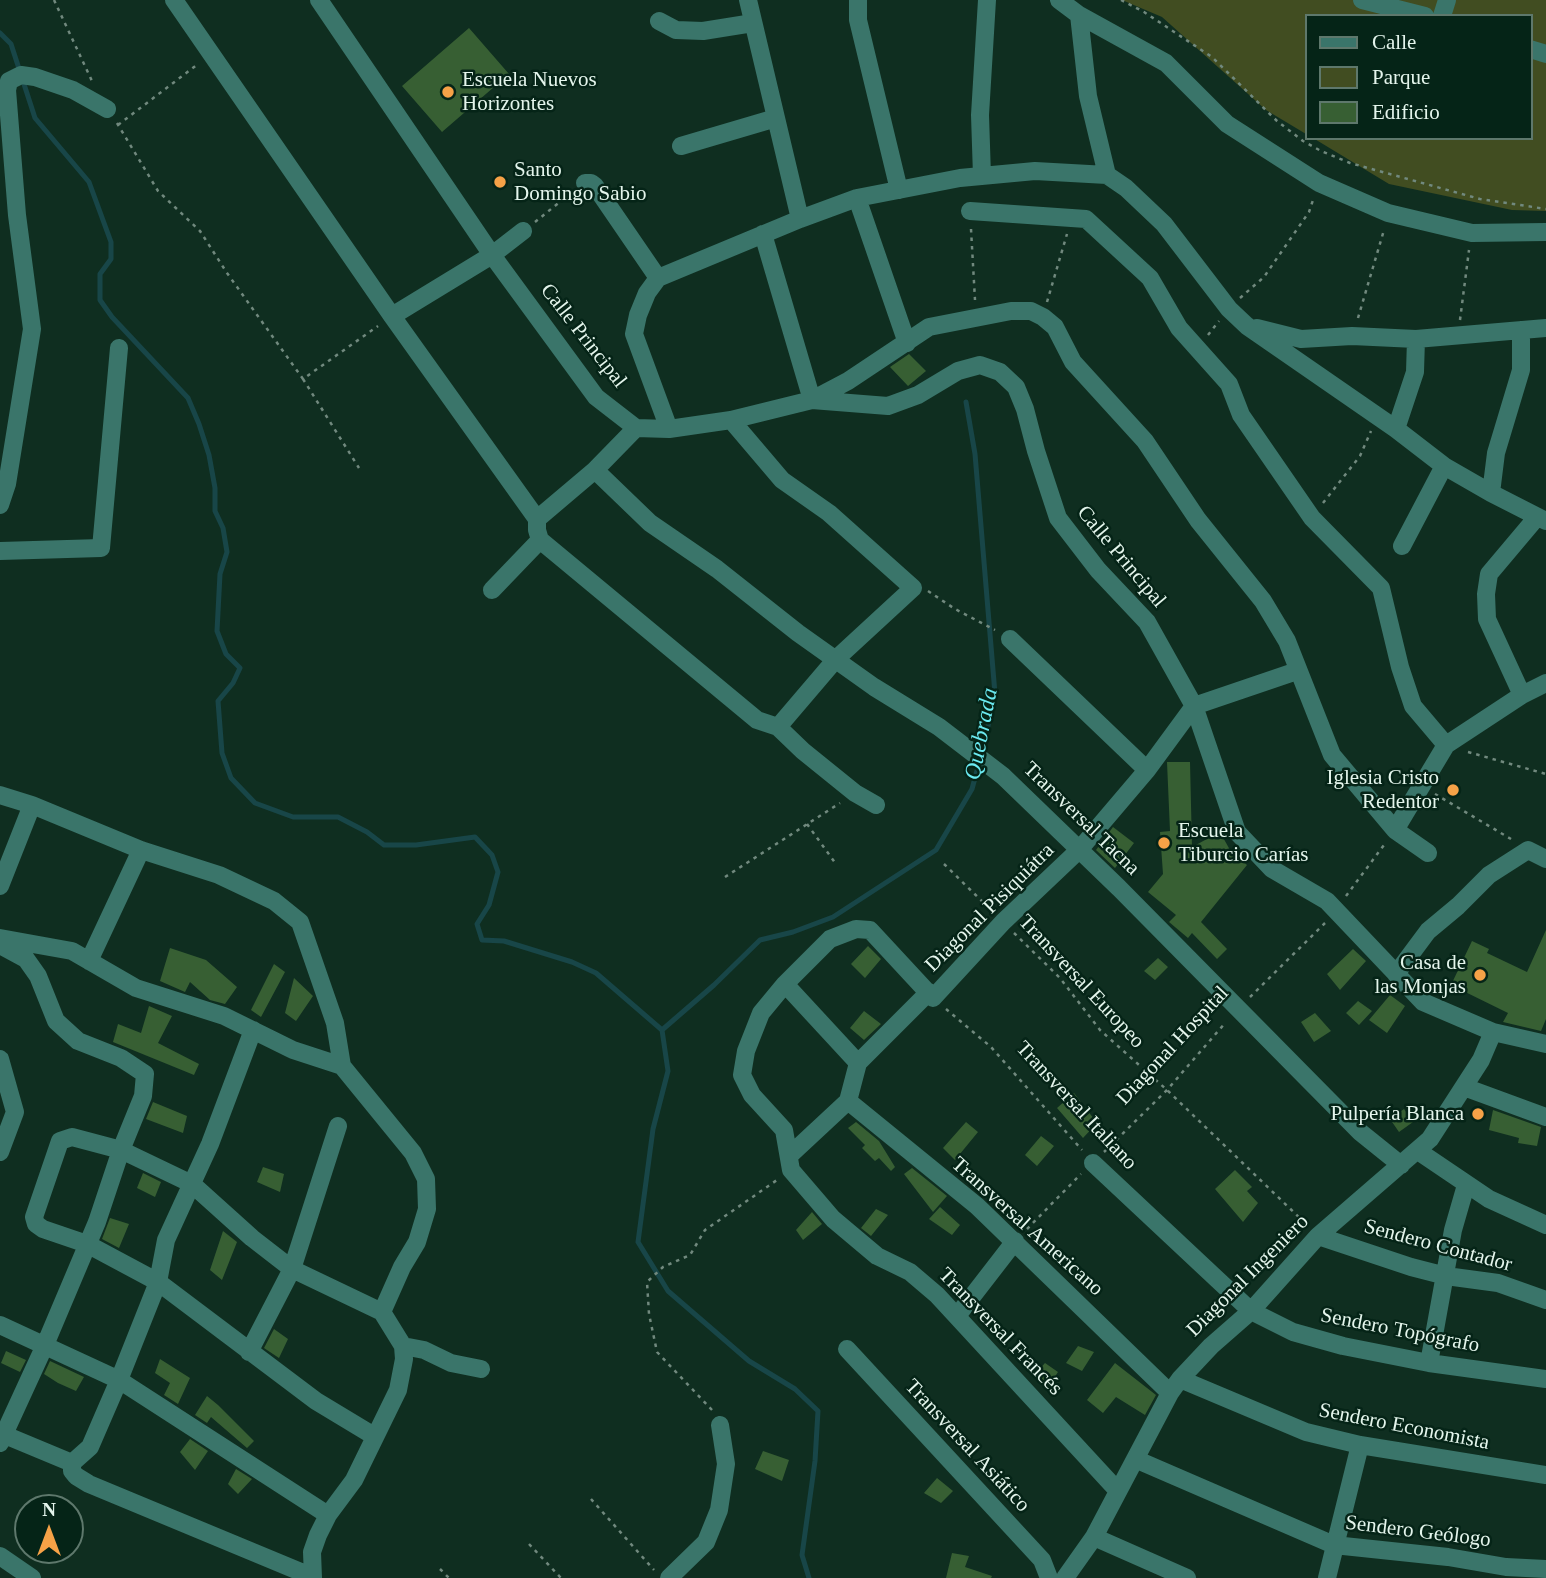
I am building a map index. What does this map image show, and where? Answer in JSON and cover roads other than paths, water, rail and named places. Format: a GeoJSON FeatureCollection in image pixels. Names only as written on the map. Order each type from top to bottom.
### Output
{"type":"FeatureCollection","features":[{"type":"Feature","properties":{"kind":"street"},"geometry":{"type":"LineString","coordinates":[[174,0],[392,316],[537,519],[541,540],[757,720],[778,727],[855,793],[876,805]]}},
{"type":"Feature","properties":{"kind":"street","name":"Calle Principal"},"geometry":{"type":"LineString","coordinates":[[319,0],[492,255],[596,397],[636,428],[669,429],[730,420],[812,400],[888,406],[918,395],[958,371],[981,365],[1000,372],[1016,387],[1025,409],[1058,518],[1098,570],[1147,622],[1194,706],[1237,832],[1272,869],[1327,901],[1423,1002],[1493,1032],[1546,1044]]}},
{"type":"Feature","properties":{"kind":"street"},"geometry":{"type":"LineString","coordinates":[[748,0],[800,219]]}},
{"type":"Feature","properties":{"kind":"street"},"geometry":{"type":"LineString","coordinates":[[858,0],[858,20],[899,190]]}},
{"type":"Feature","properties":{"kind":"street"},"geometry":{"type":"LineString","coordinates":[[982,176],[980,115],[987,0]]}},
{"type":"Feature","properties":{"kind":"street"},"geometry":{"type":"LineString","coordinates":[[1059,0],[1079,15],[1166,63],[1227,124],[1319,183],[1388,213],[1472,233],[1546,232]]}},
{"type":"Feature","properties":{"kind":"street"},"geometry":{"type":"LineString","coordinates":[[1362,0],[1417,14]]}},
{"type":"Feature","properties":{"kind":"street"},"geometry":{"type":"LineString","coordinates":[[1079,15],[1088,96],[1107,175]]}},
{"type":"Feature","properties":{"kind":"street"},"geometry":{"type":"LineString","coordinates":[[659,22],[676,30],[703,31],[752,23]]}},
{"type":"Feature","properties":{"kind":"street"},"geometry":{"type":"LineString","coordinates":[[0,505],[7,484],[32,329],[18,215],[7,90],[9,81],[21,75],[35,77],[73,90],[107,109]]}},
{"type":"Feature","properties":{"kind":"street"},"geometry":{"type":"LineString","coordinates":[[681,146],[776,118]]}},
{"type":"Feature","properties":{"kind":"street"},"geometry":{"type":"LineString","coordinates":[[669,429],[634,334],[638,315],[658,278],[857,198],[982,176],[1035,171],[1107,175],[1126,188],[1164,224],[1229,309],[1247,326],[1396,429],[1444,466],[1490,494],[1541,519],[1489,574],[1486,594],[1487,619],[1522,695]]}},
{"type":"Feature","properties":{"kind":"street"},"geometry":{"type":"LineString","coordinates":[[585,183],[595,186],[658,278]]}},
{"type":"Feature","properties":{"kind":"street"},"geometry":{"type":"LineString","coordinates":[[857,198],[907,343]]}},
{"type":"Feature","properties":{"kind":"street"},"geometry":{"type":"LineString","coordinates":[[970,211],[1086,219],[1150,278],[1179,328],[1228,384],[1241,415],[1312,518],[1381,589],[1400,667],[1413,706],[1446,745]]}},
{"type":"Feature","properties":{"kind":"street"},"geometry":{"type":"LineString","coordinates":[[392,316],[492,255],[523,231]]}},
{"type":"Feature","properties":{"kind":"street"},"geometry":{"type":"LineString","coordinates":[[763,234],[812,400],[848,381],[929,327],[1011,311],[1031,311],[1055,327],[1073,362],[1146,441],[1198,520],[1263,601],[1287,640],[1332,755],[1395,830],[1428,853]]}},
{"type":"Feature","properties":{"kind":"street"},"geometry":{"type":"LineString","coordinates":[[1247,326],[1301,339],[1352,336],[1416,339],[1546,328]]}},
{"type":"Feature","properties":{"kind":"street"},"geometry":{"type":"LineString","coordinates":[[1490,494],[1496,453],[1521,370],[1521,330]]}},
{"type":"Feature","properties":{"kind":"street"},"geometry":{"type":"LineString","coordinates":[[1396,429],[1415,372],[1416,339]]}},
{"type":"Feature","properties":{"kind":"street"},"geometry":{"type":"LineString","coordinates":[[0,551],[101,548],[119,348]]}},
{"type":"Feature","properties":{"kind":"street"},"geometry":{"type":"LineString","coordinates":[[730,420],[782,480],[829,513],[913,588],[836,659],[778,727]]}},
{"type":"Feature","properties":{"kind":"street"},"geometry":{"type":"LineString","coordinates":[[537,519],[595,470],[636,428]]}},
{"type":"Feature","properties":{"kind":"street"},"geometry":{"type":"LineString","coordinates":[[1402,545],[1444,466]]}},
{"type":"Feature","properties":{"kind":"street","name":"Transversal Tacna"},"geometry":{"type":"LineString","coordinates":[[595,470],[650,523],[717,569],[798,633],[874,687],[939,727],[1003,776],[1360,1132],[1401,1165]]}},
{"type":"Feature","properties":{"kind":"street"},"geometry":{"type":"LineString","coordinates":[[492,590],[541,540]]}},
{"type":"Feature","properties":{"kind":"street"},"geometry":{"type":"LineString","coordinates":[[1010,639],[1147,771]]}},
{"type":"Feature","properties":{"kind":"street"},"geometry":{"type":"LineString","coordinates":[[1194,706],[1297,671]]}},
{"type":"Feature","properties":{"kind":"street"},"geometry":{"type":"LineString","coordinates":[[1395,830],[1446,745],[1522,695],[1546,683]]}},
{"type":"Feature","properties":{"kind":"street","name":"Diagonal Pisiquiátra"},"geometry":{"type":"LineString","coordinates":[[858,1063],[1079,850],[1147,771],[1194,706]]}},
{"type":"Feature","properties":{"kind":"street"},"geometry":{"type":"LineString","coordinates":[[0,794],[141,850],[219,875],[274,901],[300,922],[335,1023],[342,1066],[413,1153],[426,1179],[427,1209],[417,1242],[402,1267],[383,1312]]}},
{"type":"Feature","properties":{"kind":"street"},"geometry":{"type":"LineString","coordinates":[[0,886],[32,805]]}},
{"type":"Feature","properties":{"kind":"street"},"geometry":{"type":"LineString","coordinates":[[89,961],[141,850]]}},
{"type":"Feature","properties":{"kind":"street"},"geometry":{"type":"LineString","coordinates":[[1396,974],[1428,931],[1489,875],[1528,850],[1546,859]]}},
{"type":"Feature","properties":{"kind":"street"},"geometry":{"type":"LineString","coordinates":[[790,1163],[848,1101],[858,1063],[785,984],[830,939],[856,929],[870,930],[931,995]]}},
{"type":"Feature","properties":{"kind":"street"},"geometry":{"type":"LineString","coordinates":[[0,938],[72,951],[136,988],[224,1016],[293,1050],[342,1066]]}},
{"type":"Feature","properties":{"kind":"street"},"geometry":{"type":"LineString","coordinates":[[0,945],[26,959],[38,976],[56,1021],[78,1041],[121,1058],[145,1074],[143,1096],[121,1150],[97,1222],[45,1345],[1,1437],[72,1463]]}},
{"type":"Feature","properties":{"kind":"street","name":"Transversal Francés"},"geometry":{"type":"LineString","coordinates":[[785,984],[761,1013],[746,1051],[742,1075],[752,1095],[784,1130],[790,1163],[833,1219],[877,1256],[910,1272],[937,1294],[1117,1490]]}},
{"type":"Feature","properties":{"kind":"street"},"geometry":{"type":"LineString","coordinates":[[253,1030],[192,1184],[166,1240],[158,1282],[118,1380],[90,1447],[72,1463],[72,1471],[89,1484],[313,1578],[312,1552],[328,1515],[354,1480],[398,1390],[404,1360],[403,1346],[383,1312],[292,1269],[252,1238],[192,1184],[121,1150],[72,1137],[60,1141],[34,1217],[36,1224],[87,1244],[158,1282],[316,1401],[374,1436]]}},
{"type":"Feature","properties":{"kind":"street","name":"Diagonal Ingeniero"},"geometry":{"type":"LineString","coordinates":[[1065,1578],[1094,1537],[1175,1386],[1210,1346],[1251,1311],[1318,1236],[1430,1139],[1481,1060],[1493,1032]]}},
{"type":"Feature","properties":{"kind":"street"},"geometry":{"type":"LineString","coordinates":[[0,1059],[15,1112],[0,1152]]}},
{"type":"Feature","properties":{"kind":"street"},"geometry":{"type":"LineString","coordinates":[[1464,1087],[1546,1117]]}},
{"type":"Feature","properties":{"kind":"street","name":"Transversal Americano"},"geometry":{"type":"LineString","coordinates":[[848,1101],[977,1206],[1175,1386]]}},
{"type":"Feature","properties":{"kind":"street"},"geometry":{"type":"LineString","coordinates":[[249,1352],[292,1269],[338,1126]]}},
{"type":"Feature","properties":{"kind":"street"},"geometry":{"type":"LineString","coordinates":[[1418,1151],[1489,1199],[1546,1225]]}},
{"type":"Feature","properties":{"kind":"street","name":"Transversal Italiano"},"geometry":{"type":"LineString","coordinates":[[1093,1163],[1251,1311]]}},
{"type":"Feature","properties":{"kind":"street"},"geometry":{"type":"LineString","coordinates":[[1429,1363],[1453,1230],[1466,1185]]}},
{"type":"Feature","properties":{"kind":"street","name":"Sendero Contador"},"geometry":{"type":"LineString","coordinates":[[1318,1236],[1411,1267],[1446,1276],[1497,1283],[1546,1300]]}},
{"type":"Feature","properties":{"kind":"street"},"geometry":{"type":"LineString","coordinates":[[957,1316],[1015,1241]]}},
{"type":"Feature","properties":{"kind":"street","name":"Sendero Topógrafo"},"geometry":{"type":"LineString","coordinates":[[1251,1311],[1293,1332],[1343,1346],[1429,1363],[1546,1379]]}},
{"type":"Feature","properties":{"kind":"street"},"geometry":{"type":"LineString","coordinates":[[0,1325],[118,1380],[328,1515]]}},
{"type":"Feature","properties":{"kind":"street"},"geometry":{"type":"LineString","coordinates":[[403,1346],[424,1350],[451,1363],[481,1369]]}},
{"type":"Feature","properties":{"kind":"street","name":"Transversal Asiático"},"geometry":{"type":"LineString","coordinates":[[847,1349],[1042,1560],[1049,1578]]}},
{"type":"Feature","properties":{"kind":"street","name":"Sendero Economista"},"geometry":{"type":"LineString","coordinates":[[1175,1386],[1306,1432],[1360,1445],[1546,1475]]}},
{"type":"Feature","properties":{"kind":"street"},"geometry":{"type":"LineString","coordinates":[[669,1578],[706,1542],[719,1510],[726,1464],[720,1425]]}},
{"type":"Feature","properties":{"kind":"street"},"geometry":{"type":"LineString","coordinates":[[1327,1578],[1360,1445]]}},
{"type":"Feature","properties":{"kind":"street","name":"Sendero Geólogo"},"geometry":{"type":"LineString","coordinates":[[1135,1459],[1334,1545],[1448,1557],[1506,1567],[1546,1569]]}},
{"type":"Feature","properties":{"kind":"street"},"geometry":{"type":"LineString","coordinates":[[1094,1537],[1187,1578]]}},
{"type":"Feature","properties":{"kind":"street"},"geometry":{"type":"LineString","coordinates":[[0,1556],[32,1578]]}},
{"type":"Feature","properties":{"kind":"waterway"},"geometry":{"type":"LineString","coordinates":[[0,33],[11,44],[35,118],[89,182],[111,242],[111,259],[100,274],[100,300],[112,317],[188,398],[209,455],[215,488],[215,511],[223,528],[227,552],[220,574],[217,631],[226,654],[240,668],[233,683],[218,701],[222,753],[231,778],[255,803],[293,817],[338,817],[367,832],[384,845],[416,845],[475,837],[492,855],[498,872],[489,905],[477,924],[482,940],[504,941],[572,962],[596,973],[662,1030],[668,1071],[653,1129],[638,1242],[668,1291],[749,1361],[795,1389],[818,1411],[815,1461],[802,1555],[809,1578]]}},
{"type":"Feature","properties":{"kind":"waterway","name":"Quebrada"},"geometry":{"type":"LineString","coordinates":[[966,402],[975,454],[995,694],[982,753]]}},
{"type":"Feature","properties":{"kind":"waterway","name":"Quebrada"},"geometry":{"type":"LineString","coordinates":[[662,1030],[760,940],[793,932],[833,917],[936,850],[972,789],[979,763]]}},
{"type":"Feature","properties":{"kind":"place","name":"Escuela Nuevos Horizontes"},"geometry":{"type":"Point","coordinates":[448,92]}},
{"type":"Feature","properties":{"kind":"place","name":"Santo Domingo Sabio"},"geometry":{"type":"Point","coordinates":[500,182]}},
{"type":"Feature","properties":{"kind":"place","name":"Iglesia Cristo Redentor"},"geometry":{"type":"Point","coordinates":[1453,790]}},
{"type":"Feature","properties":{"kind":"place","name":"Escuela Tiburcio Carías"},"geometry":{"type":"Point","coordinates":[1164,843]}},
{"type":"Feature","properties":{"kind":"place","name":"Casa de las Monjas"},"geometry":{"type":"Point","coordinates":[1480,975]}},
{"type":"Feature","properties":{"kind":"place","name":"Pulpería Blanca"},"geometry":{"type":"Point","coordinates":[1478,1114]}}]}
